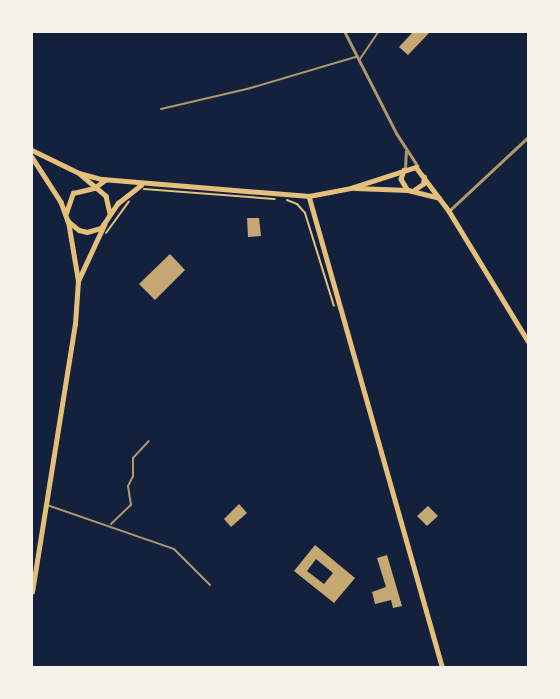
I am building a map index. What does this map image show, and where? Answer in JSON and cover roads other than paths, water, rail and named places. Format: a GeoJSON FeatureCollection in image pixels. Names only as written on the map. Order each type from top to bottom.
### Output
{"type":"FeatureCollection","features":[{"type":"Feature","properties":{"kind":"main road"},"geometry":{"type":"LineString","coordinates":[[32,150],[79,173],[106,180],[309,196],[351,188],[416,167],[449,211],[528,341]]}},
{"type":"Feature","properties":{"kind":"main road"},"geometry":{"type":"LineString","coordinates":[[32,157],[66,214],[78,281],[75,324],[32,592]]}},
{"type":"Feature","properties":{"kind":"main road"},"geometry":{"type":"LineString","coordinates":[[405,169],[401,179],[411,190]]}},
{"type":"Feature","properties":{"kind":"main road"},"geometry":{"type":"LineString","coordinates":[[411,190],[423,184],[422,172]]}},
{"type":"Feature","properties":{"kind":"main road"},"geometry":{"type":"LineString","coordinates":[[79,173],[106,196],[110,217]]}},
{"type":"Feature","properties":{"kind":"main road"},"geometry":{"type":"LineString","coordinates":[[66,214],[68,199],[73,193],[86,187],[94,188],[106,180]]}},
{"type":"Feature","properties":{"kind":"main road"},"geometry":{"type":"LineString","coordinates":[[78,281],[105,224],[125,194],[145,184]]}},
{"type":"Feature","properties":{"kind":"main road"},"geometry":{"type":"LineString","coordinates":[[351,188],[411,190],[440,198]]}},
{"type":"Feature","properties":{"kind":"main road"},"geometry":{"type":"LineString","coordinates":[[309,196],[443,667]]}},
{"type":"Feature","properties":{"kind":"main road"},"geometry":{"type":"LineString","coordinates":[[68,220],[73,226],[87,232],[105,224]]}},
{"type":"Feature","properties":{"kind":"street"},"geometry":{"type":"LineString","coordinates":[[345,32],[405,149],[422,172]]}},
{"type":"Feature","properties":{"kind":"street"},"geometry":{"type":"LineString","coordinates":[[449,211],[528,138]]}},
{"type":"Feature","properties":{"kind":"street"},"geometry":{"type":"LineString","coordinates":[[405,149],[405,169]]}},
{"type":"Feature","properties":{"kind":"lane"},"geometry":{"type":"LineString","coordinates":[[161,109],[359,58],[378,32]]}},
{"type":"Feature","properties":{"kind":"lane"},"geometry":{"type":"LineString","coordinates":[[110,525],[131,505],[128,486],[133,476],[133,458],[149,441]]}},
{"type":"Feature","properties":{"kind":"lane"},"geometry":{"type":"LineString","coordinates":[[46,505],[174,549],[209,585]]}}]}
